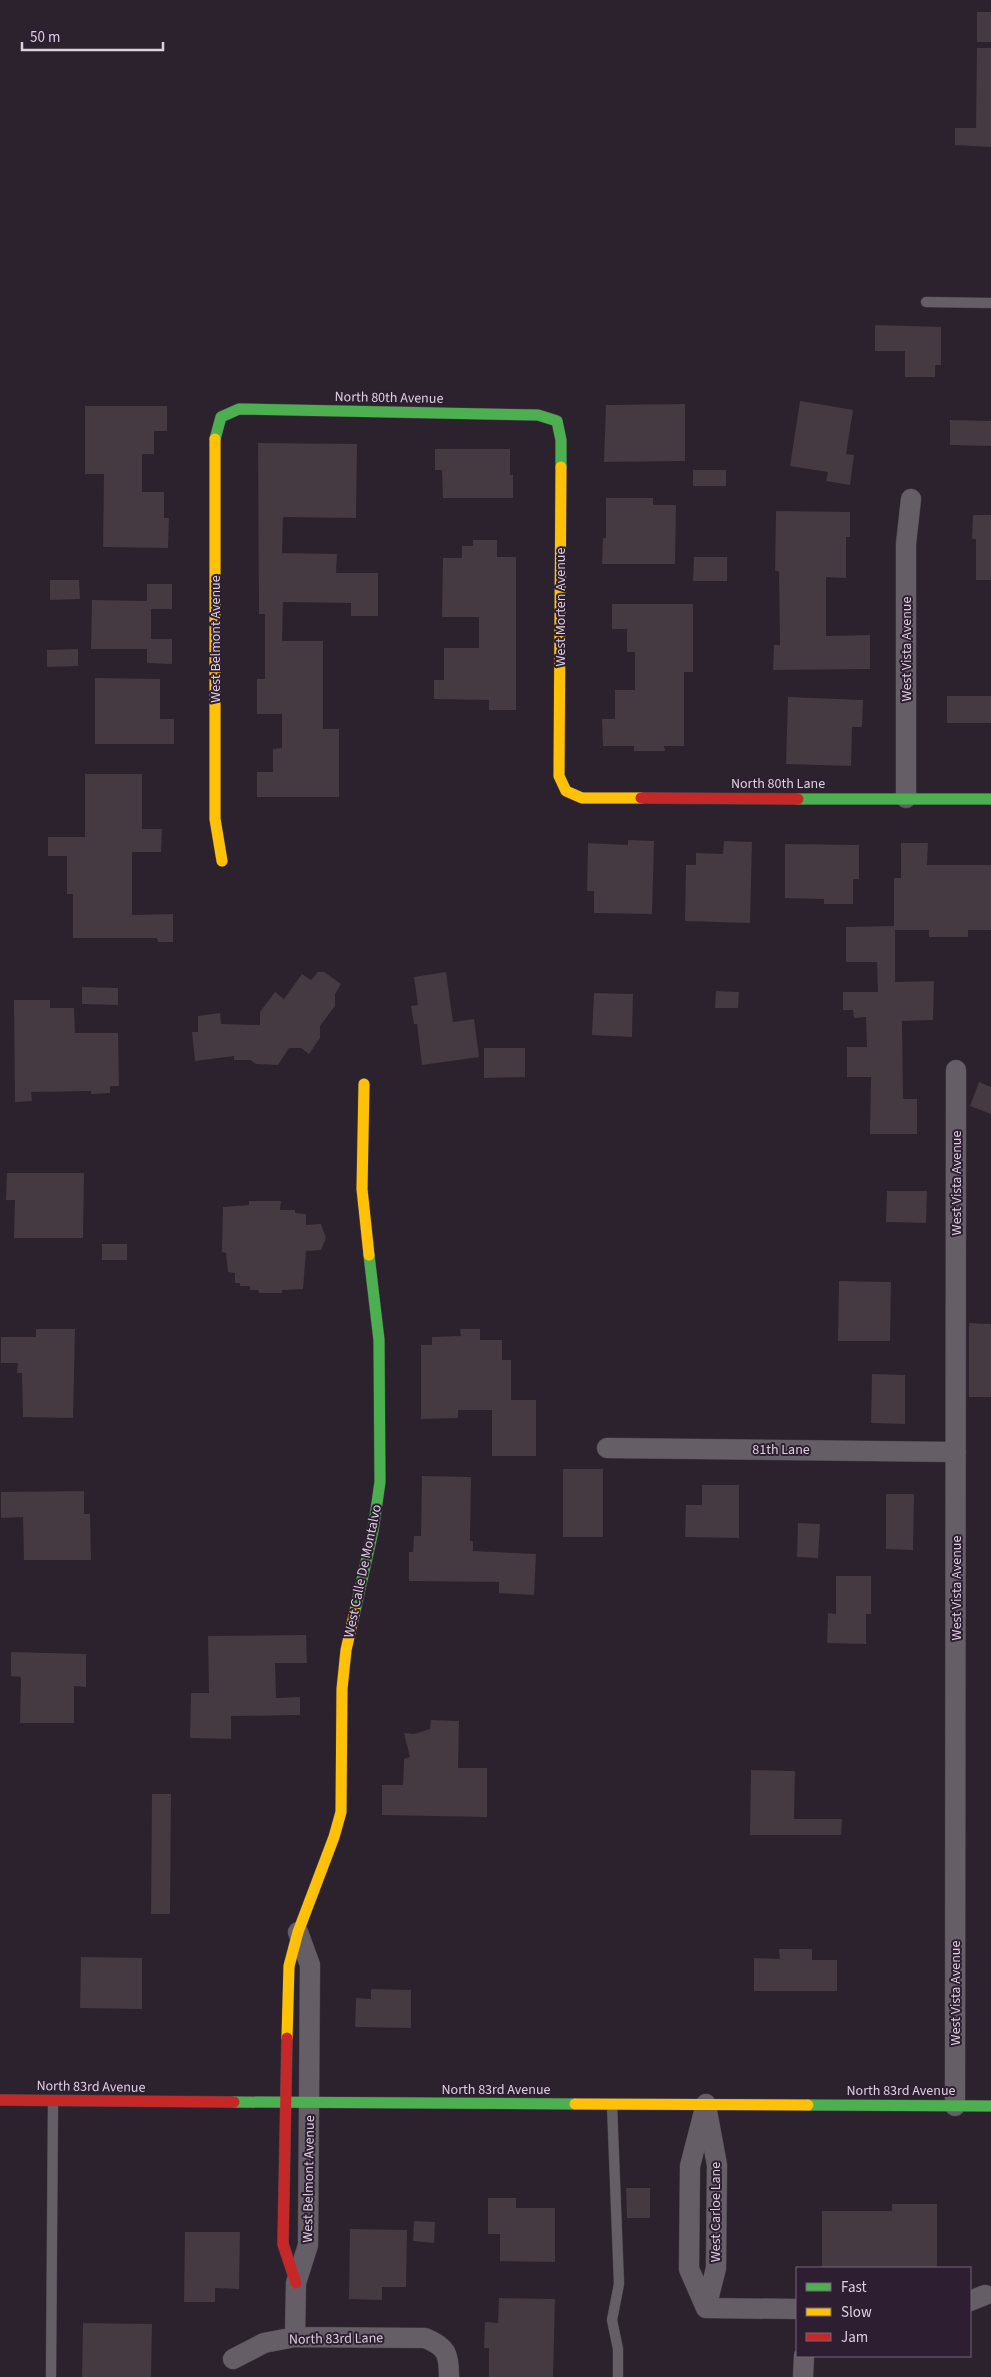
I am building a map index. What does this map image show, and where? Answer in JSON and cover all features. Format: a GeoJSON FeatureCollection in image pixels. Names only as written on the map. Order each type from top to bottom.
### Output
{"type":"FeatureCollection","features":[{"type":"Feature","properties":{"kind":"street","name":"North 80th Avenue"},"geometry":{"type":"LineString","coordinates":[[221,416],[239,409],[538,415],[557,421]]}},
{"type":"Feature","properties":{"kind":"street","name":"West Belmont Avenue"},"geometry":{"type":"LineString","coordinates":[[221,416],[215,433],[215,819],[222,861]]}},
{"type":"Feature","properties":{"kind":"street","name":"West Morten Avenue"},"geometry":{"type":"LineString","coordinates":[[557,421],[561,440],[559,776],[566,791]]}},
{"type":"Feature","properties":{"kind":"street","name":"West Vista Avenue"},"geometry":{"type":"LineString","coordinates":[[906,798],[906,544],[911,499]]}},
{"type":"Feature","properties":{"kind":"street","name":"North 80th Lane"},"geometry":{"type":"LineString","coordinates":[[566,791],[582,798],[991,799]]}},
{"type":"Feature","properties":{"kind":"street","name":"West Vista Avenue"},"geometry":{"type":"LineString","coordinates":[[955,2106],[956,1070]]}},
{"type":"Feature","properties":{"kind":"street","name":"West Calle De Montalvo"},"geometry":{"type":"LineString","coordinates":[[286,2104],[289,1966],[298,1932],[334,1837],[341,1812],[342,1689],[346,1650],[373,1531],[380,1482],[380,1340],[362,1189],[364,1084]]}},
{"type":"Feature","properties":{"kind":"street","name":"81th Lane"},"geometry":{"type":"LineString","coordinates":[[607,1448],[956,1452]]}},
{"type":"Feature","properties":{"kind":"street"},"geometry":{"type":"LineString","coordinates":[[298,1932],[310,1965],[309,2103]]}},
{"type":"Feature","properties":{"kind":"street"},"geometry":{"type":"LineString","coordinates":[[288,1998],[310,1998]]}},
{"type":"Feature","properties":{"kind":"street","name":"North 83rd Avenue"},"geometry":{"type":"LineString","coordinates":[[0,2100],[286,2104],[991,2106]]}},
{"type":"Feature","properties":{"kind":"street","name":"West Belmont Avenue"},"geometry":{"type":"LineString","coordinates":[[295,2337],[296,2283],[308,2245],[309,2103]]}},
{"type":"Feature","properties":{"kind":"street","name":"West Belmont Avenue"},"geometry":{"type":"LineString","coordinates":[[286,2104],[283,2244],[296,2283]]}},
{"type":"Feature","properties":{"kind":"street","name":"West Carloe Lane"},"geometry":{"type":"LineString","coordinates":[[706,2104],[717,2165],[716,2268],[706,2308]]}},
{"type":"Feature","properties":{"kind":"street","name":"West Carloe Lane"},"geometry":{"type":"LineString","coordinates":[[706,2104],[690,2166],[689,2269],[706,2308]]}},
{"type":"Feature","properties":{"kind":"street"},"geometry":{"type":"LineString","coordinates":[[284,2212],[308,2213]]}},
{"type":"Feature","properties":{"kind":"street"},"geometry":{"type":"LineString","coordinates":[[690,2246],[716,2246]]}},
{"type":"Feature","properties":{"kind":"street"},"geometry":{"type":"LineString","coordinates":[[706,2308],[796,2309]]}},
{"type":"Feature","properties":{"kind":"street","name":"North 83rd Lane"},"geometry":{"type":"LineString","coordinates":[[233,2359],[264,2343],[295,2337],[426,2338],[441,2344],[449,2360],[449,2377]]}},
{"type":"Feature","properties":{"kind":"street"},"geometry":{"type":"LineString","coordinates":[[803,2377],[804,2357]]}},
{"type":"Feature","properties":{"kind":"lane"},"geometry":{"type":"LineString","coordinates":[[926,302],[991,303]]}},
{"type":"Feature","properties":{"kind":"lane"},"geometry":{"type":"LineString","coordinates":[[51,2377],[53,2100]]}},
{"type":"Feature","properties":{"kind":"lane"},"geometry":{"type":"LineString","coordinates":[[612,2104],[619,2284],[612,2320],[618,2349],[618,2377]]}},
{"type":"Feature","properties":{"kind":"building"},"geometry":{"type":"Polygon","coordinates":[[[977,12],[991,12],[991,42],[977,42],[977,12]]]}},
{"type":"Feature","properties":{"kind":"building"},"geometry":{"type":"Polygon","coordinates":[[[977,48],[991,48],[991,147],[955,145],[955,128],[976,128],[977,48]]]}},
{"type":"Feature","properties":{"kind":"building"},"geometry":{"type":"Polygon","coordinates":[[[875,325],[941,327],[941,365],[935,365],[935,377],[905,377],[905,351],[875,351],[875,325]]]}},
{"type":"Feature","properties":{"kind":"building"},"geometry":{"type":"Polygon","coordinates":[[[800,401],[853,410],[846,454],[854,455],[850,485],[826,481],[828,472],[790,466],[800,401]]]}},
{"type":"Feature","properties":{"kind":"building"},"geometry":{"type":"Polygon","coordinates":[[[685,404],[685,461],[604,462],[606,405],[685,404]]]}},
{"type":"Feature","properties":{"kind":"building"},"geometry":{"type":"Polygon","coordinates":[[[85,406],[167,406],[167,431],[154,431],[154,454],[142,454],[142,492],[164,492],[164,518],[169,518],[168,548],[103,547],[104,474],[85,474],[85,406]]]}},
{"type":"Feature","properties":{"kind":"building"},"geometry":{"type":"Polygon","coordinates":[[[950,420],[991,421],[991,446],[950,445],[950,420]]]}},
{"type":"Feature","properties":{"kind":"building"},"geometry":{"type":"Polygon","coordinates":[[[258,443],[357,444],[356,518],[283,517],[282,553],[337,554],[336,573],[378,573],[378,616],[351,616],[351,603],[283,602],[282,641],[323,641],[323,729],[339,729],[339,797],[257,797],[257,772],[273,772],[273,749],[282,748],[282,714],[257,714],[257,679],[265,679],[265,614],[259,614],[258,443]]]}},
{"type":"Feature","properties":{"kind":"building"},"geometry":{"type":"Polygon","coordinates":[[[435,449],[510,449],[510,475],[513,475],[513,498],[443,498],[442,470],[435,470],[435,449]]]}},
{"type":"Feature","properties":{"kind":"building"},"geometry":{"type":"Polygon","coordinates":[[[693,470],[726,470],[726,486],[693,486],[693,470]]]}},
{"type":"Feature","properties":{"kind":"building"},"geometry":{"type":"Polygon","coordinates":[[[606,498],[653,498],[653,505],[676,505],[675,564],[602,564],[603,538],[606,538],[606,498]]]}},
{"type":"Feature","properties":{"kind":"building"},"geometry":{"type":"Polygon","coordinates":[[[776,511],[850,512],[850,537],[846,537],[846,578],[826,577],[826,636],[870,635],[870,669],[773,670],[774,645],[780,645],[779,571],[775,571],[776,511]]]}},
{"type":"Feature","properties":{"kind":"building"},"geometry":{"type":"Polygon","coordinates":[[[973,515],[991,515],[991,580],[976,580],[976,539],[972,539],[973,515]]]}},
{"type":"Feature","properties":{"kind":"building"},"geometry":{"type":"Polygon","coordinates":[[[473,540],[497,540],[497,557],[516,557],[516,710],[489,710],[489,700],[434,699],[434,680],[444,680],[444,648],[479,648],[479,617],[442,617],[443,558],[462,558],[462,546],[473,546],[473,540]]]}},
{"type":"Feature","properties":{"kind":"building"},"geometry":{"type":"Polygon","coordinates":[[[694,557],[727,557],[727,581],[693,581],[694,557]]]}},
{"type":"Feature","properties":{"kind":"building"},"geometry":{"type":"Polygon","coordinates":[[[50,580],[79,580],[80,599],[50,600],[50,580]]]}},
{"type":"Feature","properties":{"kind":"building"},"geometry":{"type":"Polygon","coordinates":[[[147,584],[172,584],[172,609],[151,609],[151,639],[172,639],[172,664],[147,663],[147,649],[91,649],[92,600],[147,601],[147,584]]]}},
{"type":"Feature","properties":{"kind":"building"},"geometry":{"type":"Polygon","coordinates":[[[612,604],[693,604],[693,672],[684,672],[684,746],[664,746],[665,751],[634,751],[634,746],[603,746],[602,719],[615,719],[615,690],[635,690],[635,652],[627,652],[627,629],[612,629],[612,604]]]}},
{"type":"Feature","properties":{"kind":"building"},"geometry":{"type":"Polygon","coordinates":[[[78,649],[78,666],[47,667],[47,650],[78,649]]]}},
{"type":"Feature","properties":{"kind":"building"},"geometry":{"type":"Polygon","coordinates":[[[95,678],[160,679],[160,719],[174,719],[174,744],[95,744],[95,678]]]}},
{"type":"Feature","properties":{"kind":"building"},"geometry":{"type":"Polygon","coordinates":[[[947,696],[991,696],[991,723],[947,723],[947,696]]]}},
{"type":"Feature","properties":{"kind":"building"},"geometry":{"type":"Polygon","coordinates":[[[788,697],[863,700],[862,727],[852,727],[851,766],[786,764],[788,697]]]}},
{"type":"Feature","properties":{"kind":"building"},"geometry":{"type":"Polygon","coordinates":[[[85,774],[142,774],[142,829],[162,829],[161,852],[132,852],[132,915],[173,914],[173,942],[158,942],[157,938],[73,938],[73,894],[67,894],[67,856],[48,856],[48,837],[85,837],[85,774]]]}},
{"type":"Feature","properties":{"kind":"building"},"geometry":{"type":"Polygon","coordinates":[[[628,840],[654,841],[652,914],[594,913],[594,891],[587,891],[588,843],[628,845],[628,840]]]}},
{"type":"Feature","properties":{"kind":"building"},"geometry":{"type":"Polygon","coordinates":[[[724,841],[752,842],[750,923],[685,921],[686,865],[696,865],[696,853],[723,854],[724,841]]]}},
{"type":"Feature","properties":{"kind":"building"},"geometry":{"type":"Polygon","coordinates":[[[901,843],[928,843],[927,865],[991,865],[991,930],[968,930],[968,937],[929,937],[929,930],[895,930],[895,982],[934,981],[933,1020],[902,1021],[903,1099],[917,1099],[917,1134],[870,1134],[871,1077],[847,1077],[847,1047],[867,1047],[866,1017],[854,1018],[853,1010],[843,1010],[843,992],[878,992],[877,962],[846,962],[846,927],[894,926],[894,878],[901,878],[901,843]]]}},
{"type":"Feature","properties":{"kind":"building"},"geometry":{"type":"Polygon","coordinates":[[[785,844],[859,845],[859,879],[853,879],[853,904],[824,904],[824,899],[785,898],[785,844]]]}},
{"type":"Feature","properties":{"kind":"building"},"geometry":{"type":"Polygon","coordinates":[[[318,972],[324,972],[341,984],[335,994],[335,1006],[320,1026],[320,1038],[309,1054],[301,1048],[289,1048],[278,1065],[256,1064],[250,1060],[234,1060],[234,1056],[195,1061],[192,1032],[198,1032],[198,1016],[220,1013],[221,1024],[260,1025],[260,1012],[275,992],[284,999],[302,974],[311,980],[318,972]]]}},
{"type":"Feature","properties":{"kind":"building"},"geometry":{"type":"Polygon","coordinates":[[[446,972],[453,1022],[474,1019],[479,1057],[422,1065],[417,1024],[414,1024],[411,1006],[418,1005],[414,977],[446,972]]]}},
{"type":"Feature","properties":{"kind":"building"},"geometry":{"type":"Polygon","coordinates":[[[82,987],[118,988],[118,1005],[82,1004],[82,987]]]}},
{"type":"Feature","properties":{"kind":"building"},"geometry":{"type":"Polygon","coordinates":[[[716,991],[739,992],[738,1008],[715,1008],[716,991]]]}},
{"type":"Feature","properties":{"kind":"building"},"geometry":{"type":"Polygon","coordinates":[[[594,993],[633,994],[632,1037],[592,1035],[594,993]]]}},
{"type":"Feature","properties":{"kind":"building"},"geometry":{"type":"Polygon","coordinates":[[[14,1000],[50,1000],[50,1008],[74,1008],[75,1033],[118,1033],[119,1086],[110,1086],[110,1093],[91,1094],[91,1091],[31,1092],[32,1101],[15,1102],[14,1000]]]}},
{"type":"Feature","properties":{"kind":"building"},"geometry":{"type":"Polygon","coordinates":[[[484,1048],[525,1048],[525,1077],[484,1078],[484,1048]]]}},
{"type":"Feature","properties":{"kind":"building"},"geometry":{"type":"Polygon","coordinates":[[[979,1082],[991,1087],[991,1114],[970,1106],[979,1082]]]}},
{"type":"Feature","properties":{"kind":"building"},"geometry":{"type":"Polygon","coordinates":[[[7,1173],[84,1173],[83,1238],[14,1238],[15,1200],[6,1200],[7,1173]]]}},
{"type":"Feature","properties":{"kind":"building"},"geometry":{"type":"Polygon","coordinates":[[[887,1191],[927,1191],[926,1223],[886,1222],[887,1191]]]}},
{"type":"Feature","properties":{"kind":"building"},"geometry":{"type":"Polygon","coordinates":[[[249,1201],[281,1201],[280,1210],[295,1210],[295,1213],[306,1214],[306,1225],[321,1224],[326,1238],[321,1250],[306,1251],[303,1289],[282,1290],[282,1293],[259,1293],[258,1290],[250,1290],[250,1286],[240,1286],[240,1283],[235,1283],[235,1273],[228,1272],[226,1253],[222,1252],[223,1207],[249,1205],[249,1201]]]}},
{"type":"Feature","properties":{"kind":"building"},"geometry":{"type":"Polygon","coordinates":[[[102,1244],[127,1244],[127,1260],[102,1260],[102,1244]]]}},
{"type":"Feature","properties":{"kind":"building"},"geometry":{"type":"Polygon","coordinates":[[[839,1281],[891,1282],[890,1341],[838,1341],[839,1281]]]}},
{"type":"Feature","properties":{"kind":"building"},"geometry":{"type":"Polygon","coordinates":[[[969,1323],[991,1324],[991,1397],[969,1397],[969,1323]]]}},
{"type":"Feature","properties":{"kind":"building"},"geometry":{"type":"Polygon","coordinates":[[[36,1329],[75,1329],[73,1418],[23,1417],[22,1373],[17,1373],[18,1363],[1,1363],[1,1337],[36,1337],[36,1329]]]}},
{"type":"Feature","properties":{"kind":"building"},"geometry":{"type":"Polygon","coordinates":[[[460,1329],[480,1329],[480,1340],[502,1340],[502,1360],[511,1360],[511,1400],[536,1400],[536,1456],[492,1456],[492,1410],[458,1410],[458,1418],[421,1419],[421,1345],[432,1345],[432,1337],[461,1336],[460,1329]]]}},
{"type":"Feature","properties":{"kind":"building"},"geometry":{"type":"Polygon","coordinates":[[[872,1374],[905,1375],[905,1424],[871,1423],[872,1374]]]}},
{"type":"Feature","properties":{"kind":"building"},"geometry":{"type":"Polygon","coordinates":[[[563,1469],[603,1469],[603,1537],[563,1537],[563,1469]]]}},
{"type":"Feature","properties":{"kind":"building"},"geometry":{"type":"Polygon","coordinates":[[[422,1476],[471,1477],[470,1541],[473,1541],[473,1551],[536,1554],[534,1595],[499,1593],[499,1582],[409,1581],[409,1552],[413,1552],[414,1536],[421,1536],[422,1476]]]}},
{"type":"Feature","properties":{"kind":"building"},"geometry":{"type":"Polygon","coordinates":[[[702,1485],[739,1485],[739,1538],[685,1537],[686,1505],[702,1505],[702,1485]]]}},
{"type":"Feature","properties":{"kind":"building"},"geometry":{"type":"Polygon","coordinates":[[[84,1491],[84,1514],[90,1514],[91,1560],[24,1560],[23,1517],[1,1518],[1,1492],[84,1491]]]}},
{"type":"Feature","properties":{"kind":"building"},"geometry":{"type":"Polygon","coordinates":[[[886,1494],[914,1494],[913,1550],[886,1549],[886,1494]]]}},
{"type":"Feature","properties":{"kind":"building"},"geometry":{"type":"Polygon","coordinates":[[[798,1523],[820,1524],[818,1558],[797,1557],[798,1523]]]}},
{"type":"Feature","properties":{"kind":"building"},"geometry":{"type":"Polygon","coordinates":[[[836,1576],[871,1576],[871,1614],[866,1614],[866,1644],[827,1643],[828,1613],[836,1614],[836,1576]]]}},
{"type":"Feature","properties":{"kind":"building"},"geometry":{"type":"Polygon","coordinates":[[[306,1635],[307,1663],[275,1663],[276,1698],[300,1697],[300,1715],[231,1716],[231,1739],[190,1738],[191,1693],[209,1693],[208,1636],[306,1635]]]}},
{"type":"Feature","properties":{"kind":"building"},"geometry":{"type":"Polygon","coordinates":[[[11,1652],[86,1654],[86,1687],[74,1686],[74,1723],[20,1723],[21,1677],[11,1676],[11,1652]]]}},
{"type":"Feature","properties":{"kind":"building"},"geometry":{"type":"Polygon","coordinates":[[[431,1720],[459,1721],[458,1768],[487,1768],[487,1817],[382,1815],[382,1785],[403,1785],[404,1759],[410,1757],[404,1733],[414,1734],[430,1729],[431,1720]]]}},
{"type":"Feature","properties":{"kind":"building"},"geometry":{"type":"Polygon","coordinates":[[[751,1770],[795,1771],[794,1819],[842,1819],[841,1835],[750,1835],[751,1770]]]}},
{"type":"Feature","properties":{"kind":"building"},"geometry":{"type":"Polygon","coordinates":[[[152,1794],[171,1794],[170,1914],[151,1914],[152,1794]]]}},
{"type":"Feature","properties":{"kind":"building"},"geometry":{"type":"Polygon","coordinates":[[[779,1949],[812,1949],[812,1960],[837,1960],[837,1991],[754,1991],[754,1958],[780,1959],[779,1949]]]}},
{"type":"Feature","properties":{"kind":"building"},"geometry":{"type":"Polygon","coordinates":[[[81,1957],[142,1958],[142,2009],[80,2008],[81,1957]]]}},
{"type":"Feature","properties":{"kind":"building"},"geometry":{"type":"Polygon","coordinates":[[[371,1989],[411,1990],[411,2028],[355,2027],[356,1998],[371,1999],[371,1989]]]}},
{"type":"Feature","properties":{"kind":"building"},"geometry":{"type":"Polygon","coordinates":[[[626,2188],[650,2188],[650,2218],[627,2218],[626,2188]]]}},
{"type":"Feature","properties":{"kind":"building"},"geometry":{"type":"Polygon","coordinates":[[[488,2198],[516,2198],[516,2208],[555,2208],[555,2262],[500,2261],[500,2234],[488,2234],[488,2198]]]}},
{"type":"Feature","properties":{"kind":"building"},"geometry":{"type":"Polygon","coordinates":[[[892,2204],[937,2204],[937,2267],[822,2267],[822,2211],[892,2211],[892,2204]]]}},
{"type":"Feature","properties":{"kind":"building"},"geometry":{"type":"Polygon","coordinates":[[[414,2221],[435,2222],[434,2243],[413,2241],[414,2221]]]}},
{"type":"Feature","properties":{"kind":"building"},"geometry":{"type":"Polygon","coordinates":[[[350,2229],[407,2230],[406,2287],[382,2287],[382,2300],[349,2299],[350,2229]]]}},
{"type":"Feature","properties":{"kind":"building"},"geometry":{"type":"Polygon","coordinates":[[[185,2232],[240,2232],[239,2289],[215,2288],[215,2302],[184,2302],[185,2232]]]}},
{"type":"Feature","properties":{"kind":"building"},"geometry":{"type":"Polygon","coordinates":[[[499,2298],[555,2299],[553,2377],[489,2377],[489,2348],[484,2348],[485,2322],[498,2323],[499,2298]]]}},
{"type":"Feature","properties":{"kind":"building"},"geometry":{"type":"Polygon","coordinates":[[[83,2323],[152,2324],[151,2377],[82,2377],[83,2323]]]}},
{"type":"Feature","properties":{"kind":"traffic: fast"},"geometry":{"type":"LineString","coordinates":[[215,439],[221,417],[239,409],[538,415],[557,421],[561,440],[561,467]]}},
{"type":"Feature","properties":{"kind":"traffic: fast"},"geometry":{"type":"LineString","coordinates":[[798,799],[991,799]]}},
{"type":"Feature","properties":{"kind":"traffic: fast"},"geometry":{"type":"LineString","coordinates":[[355,1611],[373,1531],[380,1482],[379,1340],[369,1255]]}},
{"type":"Feature","properties":{"kind":"traffic: fast"},"geometry":{"type":"LineString","coordinates":[[234,2102],[575,2104]]}},
{"type":"Feature","properties":{"kind":"traffic: fast"},"geometry":{"type":"LineString","coordinates":[[808,2105],[991,2106]]}},
{"type":"Feature","properties":{"kind":"traffic: slow"},"geometry":{"type":"LineString","coordinates":[[215,439],[215,819],[222,861]]}},
{"type":"Feature","properties":{"kind":"traffic: slow"},"geometry":{"type":"LineString","coordinates":[[561,467],[559,776],[566,791],[582,798],[641,798]]}},
{"type":"Feature","properties":{"kind":"traffic: slow"},"geometry":{"type":"LineString","coordinates":[[364,1084],[362,1189],[369,1255]]}},
{"type":"Feature","properties":{"kind":"traffic: slow"},"geometry":{"type":"LineString","coordinates":[[287,2038],[289,1966],[298,1932],[334,1837],[341,1812],[342,1689],[346,1650],[355,1611]]}},
{"type":"Feature","properties":{"kind":"traffic: slow"},"geometry":{"type":"LineString","coordinates":[[575,2104],[808,2105]]}},
{"type":"Feature","properties":{"kind":"traffic: jam"},"geometry":{"type":"LineString","coordinates":[[641,798],[798,799]]}},
{"type":"Feature","properties":{"kind":"traffic: jam"},"geometry":{"type":"LineString","coordinates":[[287,2038],[283,2244],[296,2283]]}},
{"type":"Feature","properties":{"kind":"traffic: jam"},"geometry":{"type":"LineString","coordinates":[[0,2100],[234,2102]]}}]}
